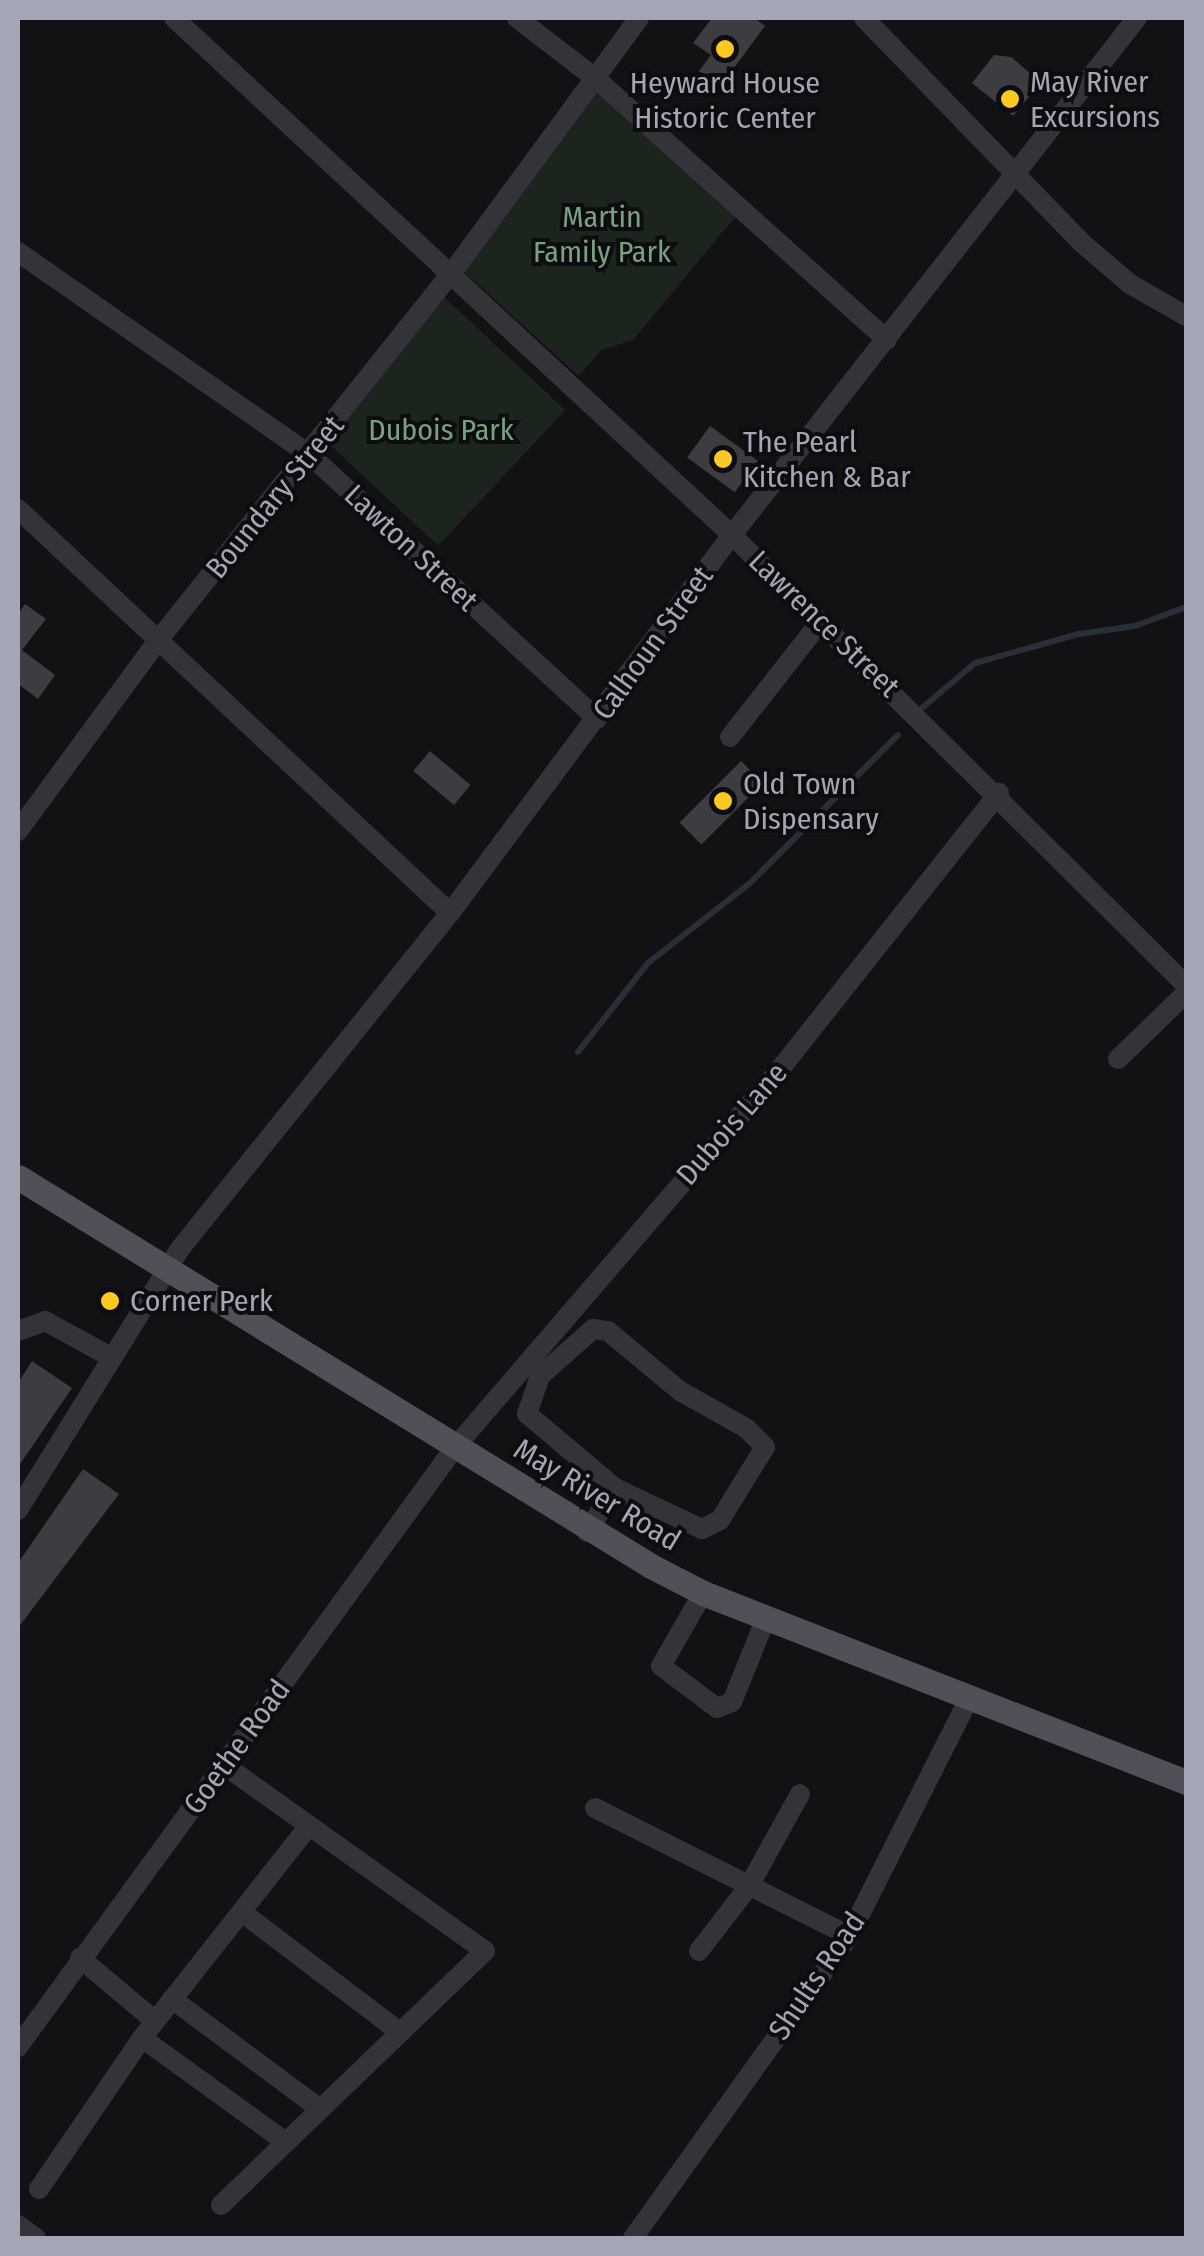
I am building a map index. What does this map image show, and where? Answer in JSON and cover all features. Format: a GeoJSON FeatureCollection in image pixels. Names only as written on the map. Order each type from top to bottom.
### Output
{"type":"FeatureCollection","features":[{"type":"Feature","properties":{"kind":"main road","name":"May River Road"},"geometry":{"type":"LineString","coordinates":[[18,1177],[456,1446],[586,1532],[703,1594],[1186,1782]]}},
{"type":"Feature","properties":{"kind":"street","name":"Lawrence Street"},"geometry":{"type":"LineString","coordinates":[[174,18],[732,535],[999,794],[1186,986]]}},
{"type":"Feature","properties":{"kind":"street"},"geometry":{"type":"LineString","coordinates":[[516,18],[594,78],[887,340]]}},
{"type":"Feature","properties":{"kind":"street","name":"Boundary Street"},"geometry":{"type":"LineString","coordinates":[[18,831],[160,638],[451,274],[638,18]]}},
{"type":"Feature","properties":{"kind":"street"},"geometry":{"type":"LineString","coordinates":[[864,18],[1130,284],[1186,316]]}},
{"type":"Feature","properties":{"kind":"street","name":"Calhoun Street"},"geometry":{"type":"LineString","coordinates":[[18,1510],[168,1269],[450,913],[732,535],[1136,18]]}},
{"type":"Feature","properties":{"kind":"street","name":"Lawton Street"},"geometry":{"type":"LineString","coordinates":[[18,252],[310,455],[597,719]]}},
{"type":"Feature","properties":{"kind":"street"},"geometry":{"type":"LineString","coordinates":[[18,509],[450,913]]}},
{"type":"Feature","properties":{"kind":"street"},"geometry":{"type":"LineString","coordinates":[[730,736],[821,621]]}},
{"type":"Feature","properties":{"kind":"street","name":"Dubois Lane"},"geometry":{"type":"LineString","coordinates":[[456,1446],[772,1078],[999,794]]}},
{"type":"Feature","properties":{"kind":"street"},"geometry":{"type":"LineString","coordinates":[[1118,1059],[1186,994]]}},
{"type":"Feature","properties":{"kind":"street"},"geometry":{"type":"LineString","coordinates":[[18,1331],[45,1320],[113,1358]]}},
{"type":"Feature","properties":{"kind":"street"},"geometry":{"type":"LineString","coordinates":[[593,1330],[608,1331],[680,1391],[746,1428],[765,1446],[720,1520],[702,1529],[615,1488],[528,1414],[540,1376],[593,1330]]}},
{"type":"Feature","properties":{"kind":"street","name":"Goethe Road"},"geometry":{"type":"LineString","coordinates":[[18,2047],[456,1446]]}},
{"type":"Feature","properties":{"kind":"street"},"geometry":{"type":"LineString","coordinates":[[586,1532],[615,1488]]}},
{"type":"Feature","properties":{"kind":"street"},"geometry":{"type":"LineString","coordinates":[[703,1594],[661,1666],[717,1708],[732,1702],[766,1618]]}},
{"type":"Feature","properties":{"kind":"street","name":"Shults Road"},"geometry":{"type":"LineString","coordinates":[[633,2238],[849,1936],[970,1696]]}},
{"type":"Feature","properties":{"kind":"street"},"geometry":{"type":"LineString","coordinates":[[221,2205],[283,2140],[485,1951],[307,1828],[224,1765]]}},
{"type":"Feature","properties":{"kind":"street"},"geometry":{"type":"LineString","coordinates":[[700,1951],[750,1886],[800,1794]]}},
{"type":"Feature","properties":{"kind":"street"},"geometry":{"type":"LineString","coordinates":[[595,1808],[849,1936]]}},
{"type":"Feature","properties":{"kind":"street"},"geometry":{"type":"LineString","coordinates":[[38,2189],[148,2029],[307,1828]]}},
{"type":"Feature","properties":{"kind":"street"},"geometry":{"type":"LineString","coordinates":[[243,1913],[401,2032]]}},
{"type":"Feature","properties":{"kind":"street"},"geometry":{"type":"LineString","coordinates":[[80,1958],[148,2029],[283,2140]]}},
{"type":"Feature","properties":{"kind":"street"},"geometry":{"type":"LineString","coordinates":[[172,1999],[319,2108]]}},
{"type":"Feature","properties":{"kind":"street"},"geometry":{"type":"LineString","coordinates":[[18,2225],[36,2238]]}},
{"type":"Feature","properties":{"kind":"green space","name":"Martin Family Park"},"geometry":{"type":"Polygon","coordinates":[[[594,91],[735,217],[633,340],[601,350],[579,376],[462,270],[594,91]]]}},
{"type":"Feature","properties":{"kind":"green space","name":"Dubois Park"},"geometry":{"type":"Polygon","coordinates":[[[443,296],[565,410],[438,546],[316,432],[443,296]]]}},
{"type":"Feature","properties":{"kind":"building","name":"Heyward House Historic Center"},"geometry":{"type":"Polygon","coordinates":[[[712,18],[754,18],[765,26],[720,87],[699,71],[711,55],[693,43],[712,18]]]}},
{"type":"Feature","properties":{"kind":"building","name":"May River Excursions"},"geometry":{"type":"Polygon","coordinates":[[[994,55],[1011,57],[1041,82],[1013,116],[972,83],[994,55]]]}},
{"type":"Feature","properties":{"kind":"building","name":"The Pearl Kitchen & Bar"},"geometry":{"type":"Polygon","coordinates":[[[710,426],[758,461],[735,492],[687,458],[710,426]]]}},
{"type":"Feature","properties":{"kind":"building"},"geometry":{"type":"Polygon","coordinates":[[[25,604],[46,619],[22,650],[55,675],[38,699],[18,684],[18,614],[25,604]]]}},
{"type":"Feature","properties":{"kind":"building"},"geometry":{"type":"Polygon","coordinates":[[[430,751],[471,785],[454,805],[413,771],[430,751]]]}},
{"type":"Feature","properties":{"kind":"building","name":"Old Town Dispensary"},"geometry":{"type":"Polygon","coordinates":[[[741,761],[763,783],[701,844],[679,823],[741,761]]]}},
{"type":"Feature","properties":{"kind":"building"},"geometry":{"type":"Polygon","coordinates":[[[32,1361],[72,1388],[18,1467],[18,1383],[32,1361]]]}},
{"type":"Feature","properties":{"kind":"building"},"geometry":{"type":"Polygon","coordinates":[[[83,1469],[119,1494],[18,1628],[18,1563],[83,1469]]]}},
{"type":"Feature","properties":{"kind":"waterway"},"geometry":{"type":"LineString","coordinates":[[922,708],[975,663],[1079,634],[1135,626],[1186,607]]}},
{"type":"Feature","properties":{"kind":"waterway"},"geometry":{"type":"LineString","coordinates":[[578,1052],[648,963],[750,883],[898,735]]}},
{"type":"Feature","properties":{"kind":"place","name":"Heyward House Historic Center"},"geometry":{"type":"Point","coordinates":[725,49]}},
{"type":"Feature","properties":{"kind":"place","name":"May River Excursions"},"geometry":{"type":"Point","coordinates":[1010,99]}},
{"type":"Feature","properties":{"kind":"place","name":"The Pearl Kitchen & Bar"},"geometry":{"type":"Point","coordinates":[723,459]}},
{"type":"Feature","properties":{"kind":"place","name":"Old Town Dispensary"},"geometry":{"type":"Point","coordinates":[723,801]}},
{"type":"Feature","properties":{"kind":"place","name":"Corner Perk"},"geometry":{"type":"Point","coordinates":[110,1301]}}]}
